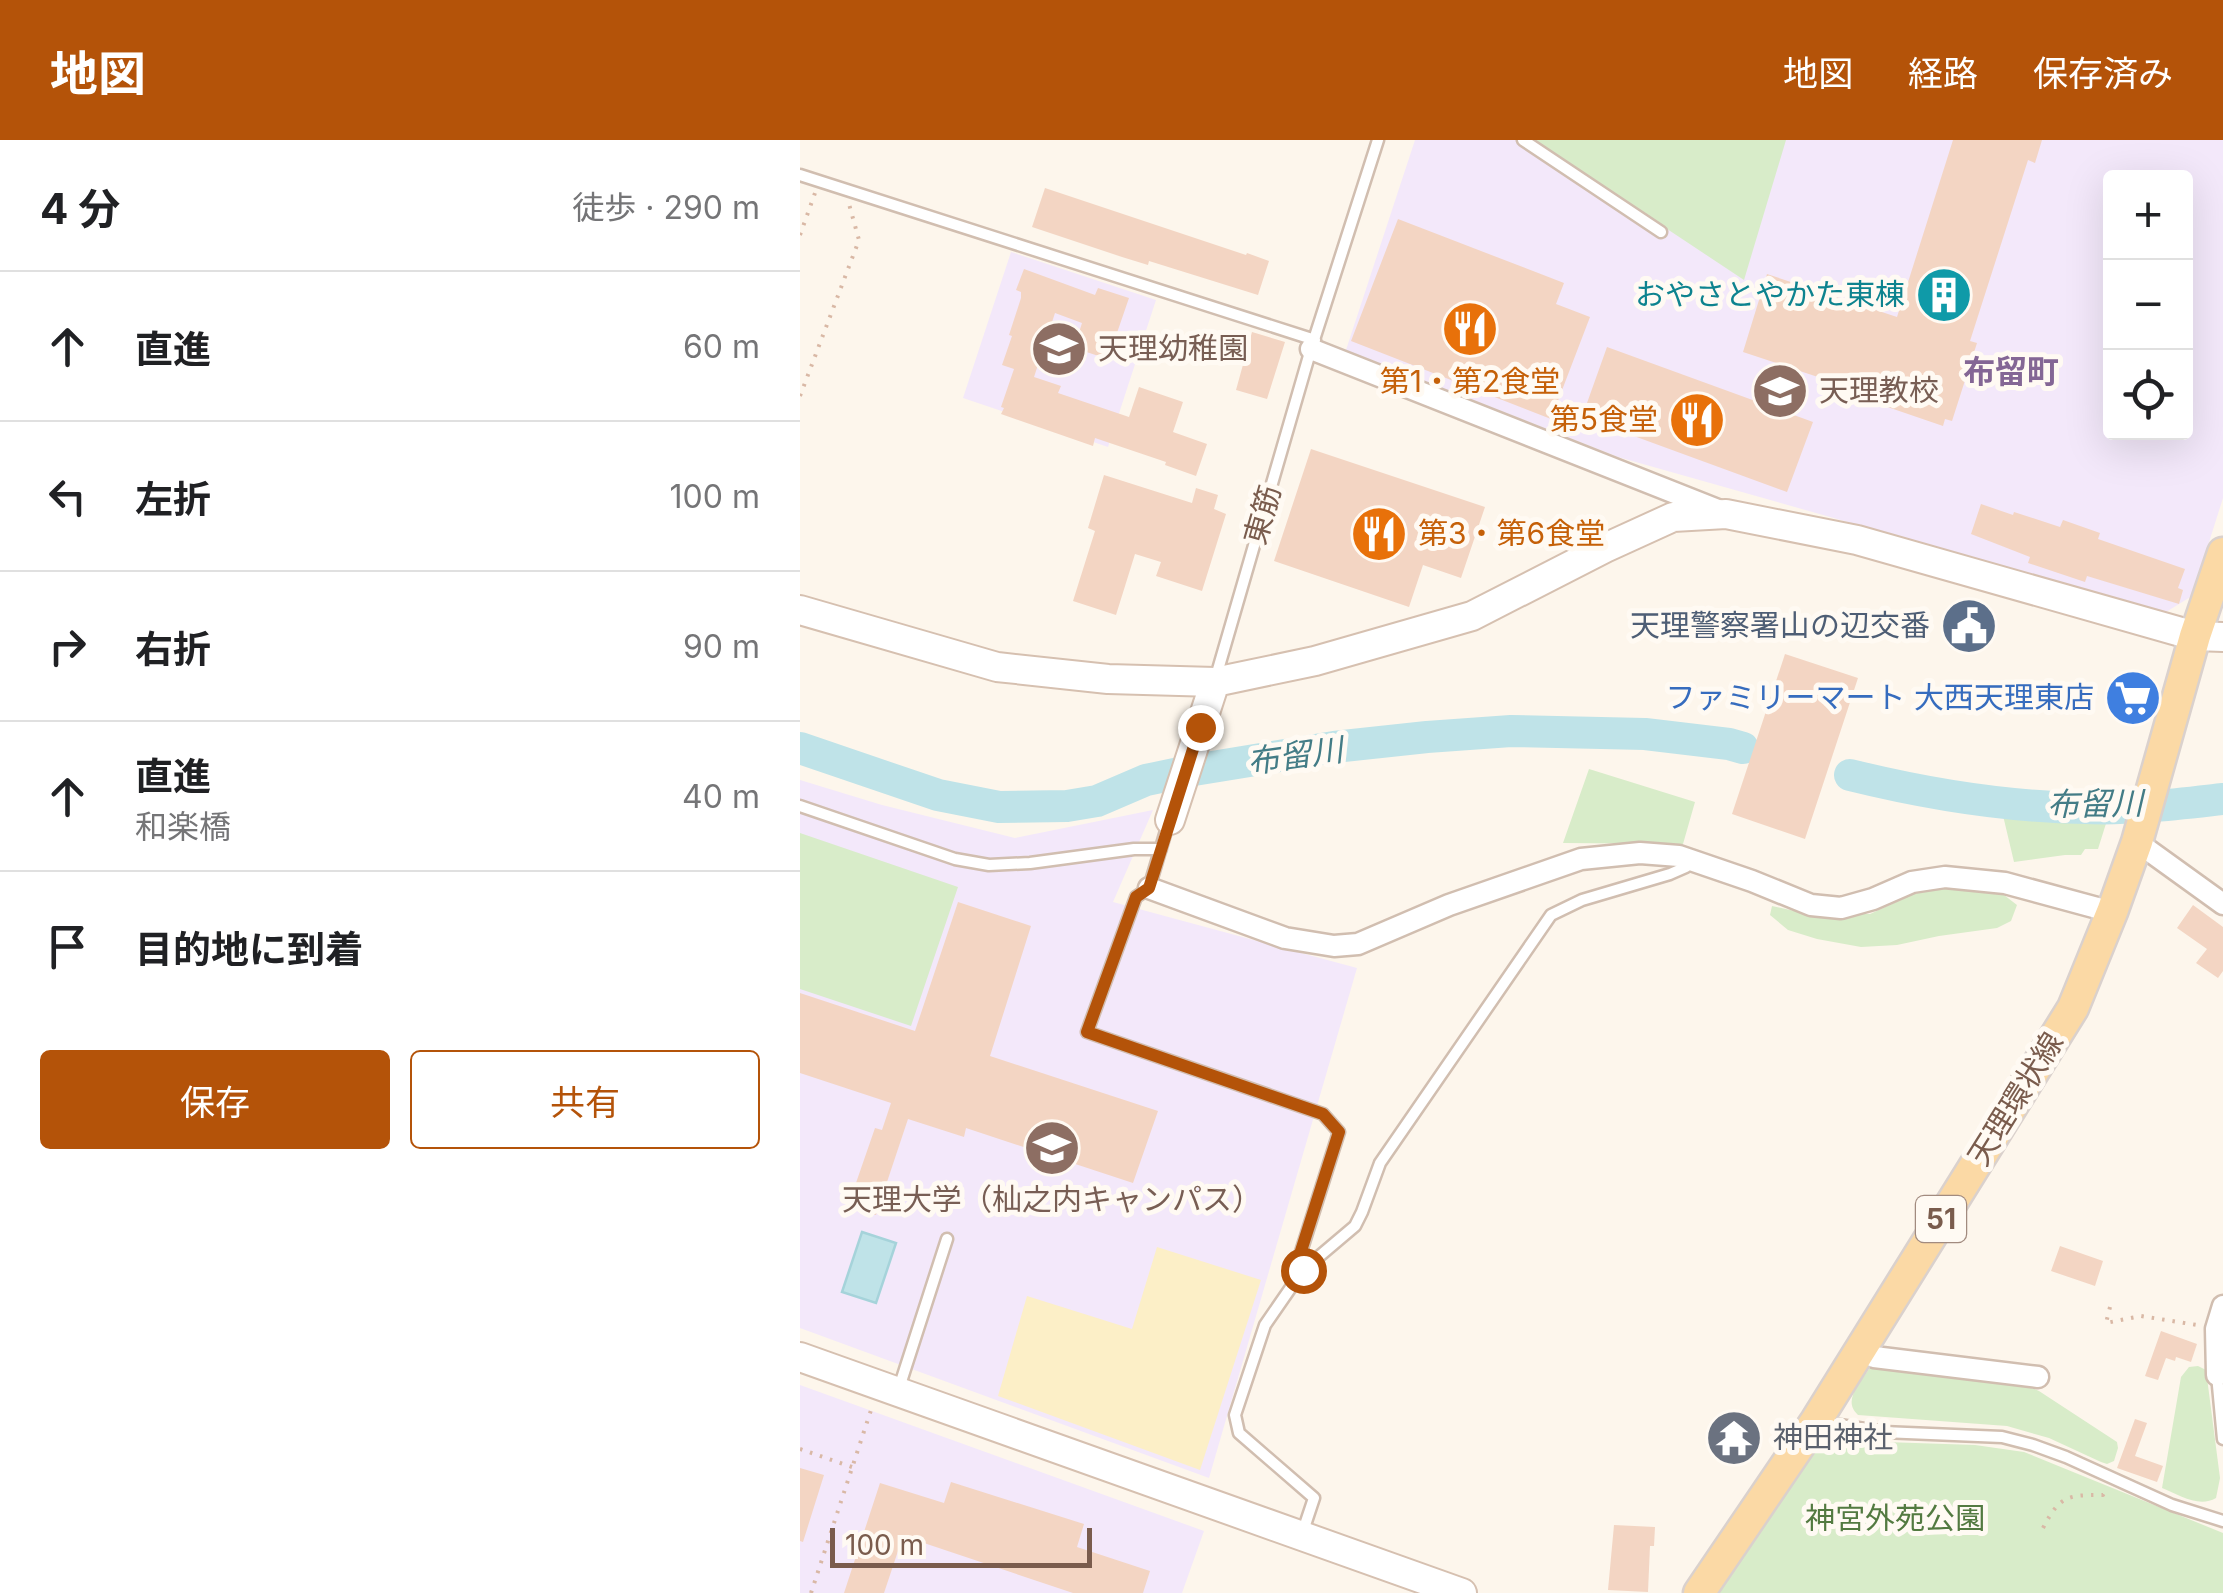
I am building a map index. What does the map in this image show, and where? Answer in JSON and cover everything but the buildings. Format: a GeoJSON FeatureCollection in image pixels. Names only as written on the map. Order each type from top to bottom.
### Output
{"type":"FeatureCollection","features":[{"type":"Feature","properties":{"kind":"main road","name":"天理環状線"},"geometry":{"type":"LineString","coordinates":[[1699,1593],[1816,1421],[2073,1008],[2112,912],[2153,784],[2209,637],[2223,553]]}},
{"type":"Feature","properties":{"kind":"street"},"geometry":{"type":"LineString","coordinates":[[1313,345],[1726,514],[1857,540],[2209,637]]}},
{"type":"Feature","properties":{"kind":"street"},"geometry":{"type":"LineString","coordinates":[[800,610],[997,668],[1108,679],[1215,682],[1315,661],[1472,616],[1673,518],[1726,514]]}},
{"type":"Feature","properties":{"kind":"street"},"geometry":{"type":"LineString","coordinates":[[1170,820],[1215,682]]}},
{"type":"Feature","properties":{"kind":"street"},"geometry":{"type":"LineString","coordinates":[[2139,833],[2223,904]]}},
{"type":"Feature","properties":{"kind":"street"},"geometry":{"type":"LineString","coordinates":[[1149,888],[1285,938],[1334,946],[1358,944],[1449,906],[1581,859],[1640,853],[1679,856],[1811,905],[1840,908],[1912,882],[1945,877],[2006,883],[2112,912]]}},
{"type":"Feature","properties":{"kind":"street"},"geometry":{"type":"LineString","coordinates":[[2220,1377],[2216,1329],[2223,1306]]}},
{"type":"Feature","properties":{"kind":"street"},"geometry":{"type":"LineString","coordinates":[[1859,1350],[1874,1357],[2038,1377]]}},
{"type":"Feature","properties":{"kind":"street"},"geometry":{"type":"LineString","coordinates":[[800,1357],[886,1395],[1462,1593]]}},
{"type":"Feature","properties":{"kind":"lane","name":"東筋"},"geometry":{"type":"LineString","coordinates":[[1215,682],[1313,345],[1378,140]]}},
{"type":"Feature","properties":{"kind":"lane"},"geometry":{"type":"LineString","coordinates":[[1523,140],[1661,232]]}},
{"type":"Feature","properties":{"kind":"lane"},"geometry":{"type":"LineString","coordinates":[[800,175],[1313,345]]}},
{"type":"Feature","properties":{"kind":"lane"},"geometry":{"type":"LineString","coordinates":[[800,806],[956,860],[989,865],[1161,849]]}},
{"type":"Feature","properties":{"kind":"lane"},"geometry":{"type":"LineString","coordinates":[[1170,820],[1149,888],[1136,897],[1087,1032],[1323,1114],[1339,1132],[1300,1254],[1303,1270]]}},
{"type":"Feature","properties":{"kind":"lane"},"geometry":{"type":"LineString","coordinates":[[1302,1535],[1314,1498],[1239,1433],[1235,1415],[1265,1325],[1303,1270],[1354,1226],[1380,1163],[1551,915],[1582,900],[1670,874],[1686,867],[1690,860]]}},
{"type":"Feature","properties":{"kind":"lane"},"geometry":{"type":"LineString","coordinates":[[886,1395],[947,1239]]}},
{"type":"Feature","properties":{"kind":"lane"},"geometry":{"type":"LineString","coordinates":[[2220,1377],[2223,1439]]}},
{"type":"Feature","properties":{"kind":"lane"},"geometry":{"type":"LineString","coordinates":[[1816,1421],[1883,1432],[2002,1437],[2050,1451],[2172,1505],[2223,1521]]}},
{"type":"Feature","properties":{"kind":"path"},"geometry":{"type":"LineString","coordinates":[[800,235],[819,181]]}},
{"type":"Feature","properties":{"kind":"path"},"geometry":{"type":"LineString","coordinates":[[800,396],[860,240],[844,190]]}},
{"type":"Feature","properties":{"kind":"path"},"geometry":{"type":"LineString","coordinates":[[2110,1308],[2106,1323],[2141,1316],[2216,1329]]}},
{"type":"Feature","properties":{"kind":"path"},"geometry":{"type":"LineString","coordinates":[[2139,1325],[2141,1316]]}},
{"type":"Feature","properties":{"kind":"path"},"geometry":{"type":"LineString","coordinates":[[810,1593],[852,1467],[886,1395]]}},
{"type":"Feature","properties":{"kind":"path"},"geometry":{"type":"LineString","coordinates":[[800,1449],[852,1467]]}},
{"type":"Feature","properties":{"kind":"path"},"geometry":{"type":"LineString","coordinates":[[2042,1528],[2060,1501],[2072,1495],[2104,1495],[2106,1488],[2120,1482]]}},
{"type":"Feature","properties":{"kind":"shaded area","name":"天理教校"},"geometry":{"type":"Polygon","coordinates":[[[1415,140],[2223,140],[2223,498],[2192,596],[2166,612],[1618,457],[1346,350],[1415,140]]]}},
{"type":"Feature","properties":{"kind":"shaded area","name":"天理幼稚園"},"geometry":{"type":"Polygon","coordinates":[[[1011,252],[1156,300],[1108,447],[963,398],[1011,252]]]}},
{"type":"Feature","properties":{"kind":"shaded area","name":"天理大学（杣之内キャンパス）"},"geometry":{"type":"Polygon","coordinates":[[[800,780],[1015,838],[1153,810],[1113,902],[1357,968],[1209,1478],[800,1328],[800,780]]]}},
{"type":"Feature","properties":{"kind":"shaded area"},"geometry":{"type":"Polygon","coordinates":[[[800,1385],[1204,1531],[1182,1593],[800,1593],[800,1385]]]}},
{"type":"Feature","properties":{"kind":"green space"},"geometry":{"type":"Polygon","coordinates":[[[1533,140],[1786,140],[1744,280],[1533,140]]]}},
{"type":"Feature","properties":{"kind":"green space"},"geometry":{"type":"Polygon","coordinates":[[[1589,769],[1695,802],[1683,844],[1563,843],[1589,769]]]}},
{"type":"Feature","properties":{"kind":"green space"},"geometry":{"type":"Polygon","coordinates":[[[2001,807],[2109,814],[2098,849],[2085,849],[2081,855],[2014,862],[2001,807]]]}},
{"type":"Feature","properties":{"kind":"green space"},"geometry":{"type":"Polygon","coordinates":[[[800,833],[958,887],[911,1026],[800,989],[800,833]]]}},
{"type":"Feature","properties":{"kind":"green space"},"geometry":{"type":"Polygon","coordinates":[[[1947,885],[2004,895],[2017,905],[2011,921],[1997,928],[1897,945],[1861,947],[1788,930],[1770,915],[1772,906],[1808,914],[1870,914],[1914,894],[1947,885]]]}},
{"type":"Feature","properties":{"kind":"green space"},"geometry":{"type":"Polygon","coordinates":[[[1879,1366],[2022,1384],[2117,1442],[2114,1461],[2107,1464],[2049,1438],[2007,1426],[1858,1415],[1852,1404],[1854,1392],[1869,1369],[1879,1366]]]}},
{"type":"Feature","properties":{"kind":"green space"},"geometry":{"type":"Polygon","coordinates":[[[2189,1367],[2206,1370],[2220,1478],[2216,1498],[2203,1502],[2162,1488],[2181,1377],[2189,1367]]]}},
{"type":"Feature","properties":{"kind":"green space","name":"神宮外苑公園"},"geometry":{"type":"Polygon","coordinates":[[[1825,1440],[1975,1445],[2024,1452],[2223,1533],[2223,1593],[1713,1593],[1808,1445],[1825,1440]]]}},
{"type":"Feature","properties":{"kind":"sand"},"geometry":{"type":"Polygon","coordinates":[[[1157,1247],[1261,1280],[1200,1470],[998,1396],[1027,1296],[1132,1329],[1157,1247]]]}},
{"type":"Feature","properties":{"kind":"water"},"geometry":{"type":"Polygon","coordinates":[[[862,1232],[896,1243],[876,1303],[842,1292],[862,1232]]]}},
{"type":"Feature","properties":{"kind":"waterway","name":"布留川"},"geometry":{"type":"LineString","coordinates":[[800,748],[938,795],[999,807],[1067,806],[1097,801],[1146,780],[1194,770],[1334,747],[1427,737],[1511,731],[1645,734],[1743,748]]}},
{"type":"Feature","properties":{"kind":"waterway","name":"布留川"},"geometry":{"type":"LineString","coordinates":[[1850,775],[1966,798],[2055,807],[2137,807],[2223,799]]}},
{"type":"Feature","properties":{"kind":"place","name":"おやさとやかた東棟"},"geometry":{"type":"Point","coordinates":[1944,295]}},
{"type":"Feature","properties":{"kind":"place","name":"第1・第2食堂"},"geometry":{"type":"Point","coordinates":[1470,329]}},
{"type":"Feature","properties":{"kind":"place","name":"天理幼稚園"},"geometry":{"type":"Point","coordinates":[1059,349]}},
{"type":"Feature","properties":{"kind":"place","name":"天理教校"},"geometry":{"type":"Point","coordinates":[1780,391]}},
{"type":"Feature","properties":{"kind":"place","name":"第5食堂"},"geometry":{"type":"Point","coordinates":[1697,420]}},
{"type":"Feature","properties":{"kind":"place","name":"第3・第6食堂"},"geometry":{"type":"Point","coordinates":[1379,534]}},
{"type":"Feature","properties":{"kind":"place","name":"天理警察署山の辺交番"},"geometry":{"type":"Point","coordinates":[1969,626]}},
{"type":"Feature","properties":{"kind":"place","name":"ファミリーマート 大西天理東店"},"geometry":{"type":"Point","coordinates":[2133,698]}},
{"type":"Feature","properties":{"kind":"place","name":"天理大学（杣之内キャンパス）"},"geometry":{"type":"Point","coordinates":[1052,1148]}},
{"type":"Feature","properties":{"kind":"place","name":"神田神社"},"geometry":{"type":"Point","coordinates":[1734,1438]}},
{"type":"Feature","properties":{"kind":"district","name":"布留町"},"geometry":{"type":"Point","coordinates":[2011,372]}},
{"type":"Feature","properties":{"kind":"route"},"geometry":{"type":"LineString","coordinates":[[1200,727],[1149,888],[1136,897],[1087,1032],[1323,1114],[1339,1132],[1300,1254],[1303,1270]]}}]}
